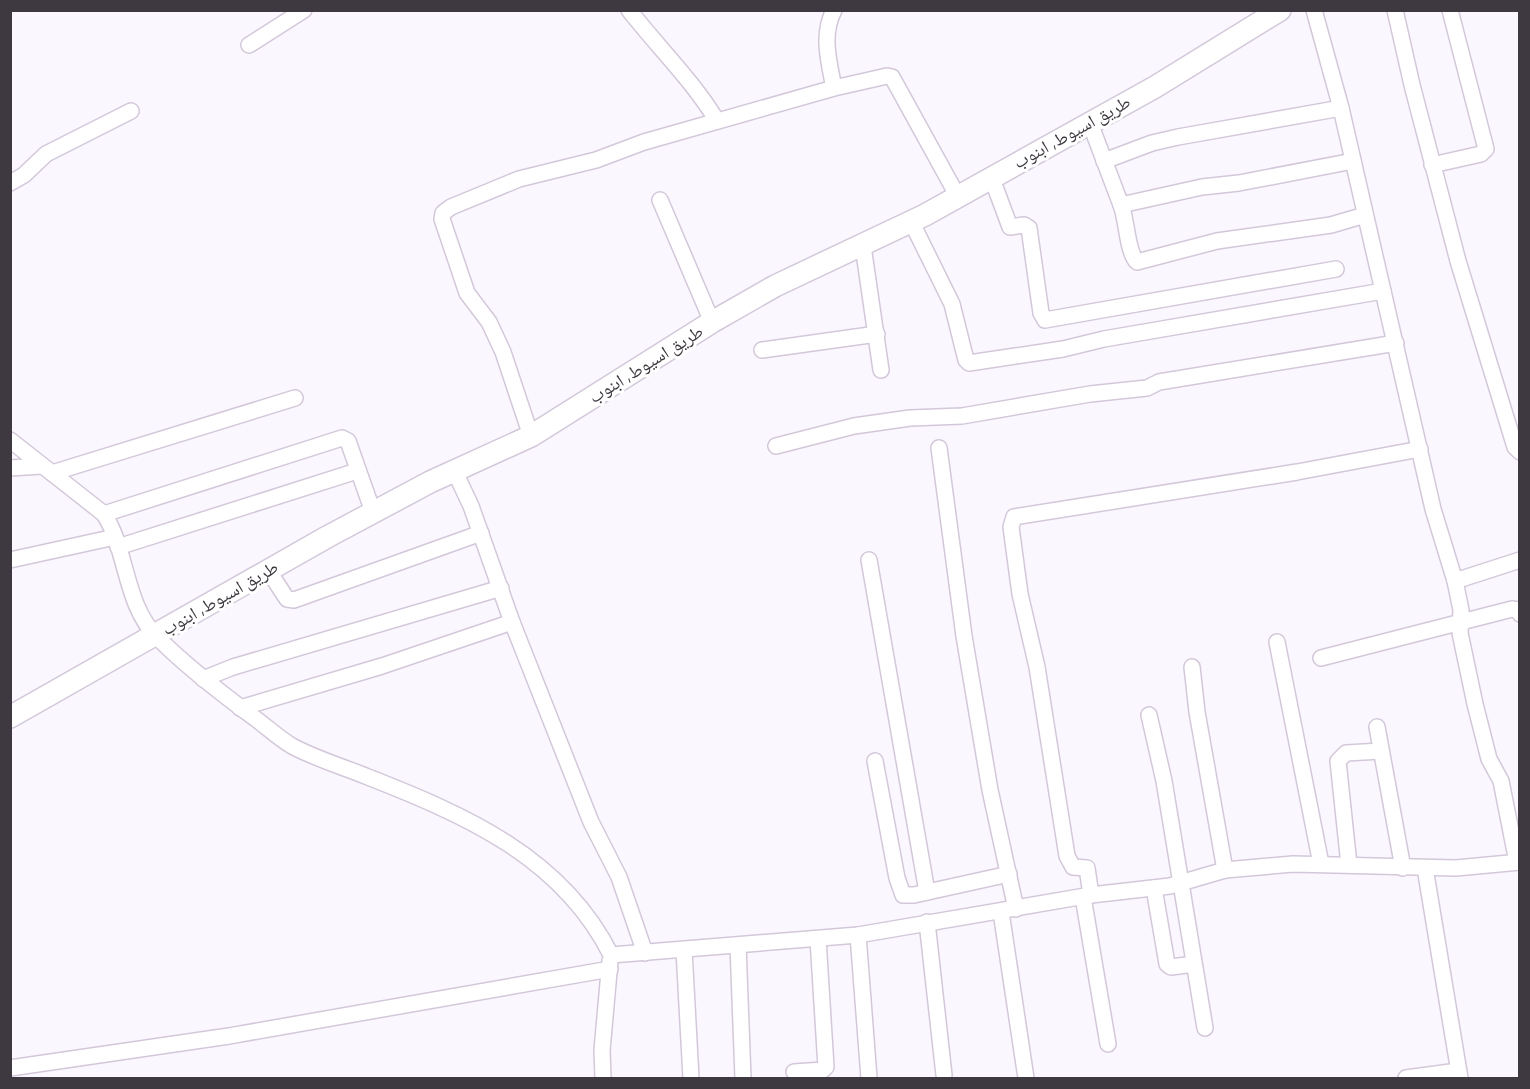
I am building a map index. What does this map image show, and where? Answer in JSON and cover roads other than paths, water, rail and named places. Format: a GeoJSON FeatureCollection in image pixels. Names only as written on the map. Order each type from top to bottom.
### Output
{"type":"FeatureCollection","features":[{"type":"Feature","properties":{"kind":"street"},"geometry":{"type":"LineString","coordinates":[[249,45],[304,10]]}},
{"type":"Feature","properties":{"kind":"street"},"geometry":{"type":"LineString","coordinates":[[629,10],[667,58],[701,95],[717,121]]}},
{"type":"Feature","properties":{"kind":"street"},"geometry":{"type":"LineString","coordinates":[[834,10],[827,30],[827,55],[834,88]]}},
{"type":"Feature","properties":{"kind":"street"},"geometry":{"type":"LineString","coordinates":[[10,1068],[229,1036],[610,962],[645,953],[858,935],[1087,896],[1154,888],[1182,883],[1225,870],[1321,864],[1425,868],[1518,862],[1501,781],[1490,759],[1478,714],[1460,623],[1455,581],[1433,508],[1341,108],[1314,10]]}},
{"type":"Feature","properties":{"kind":"street"},"geometry":{"type":"LineString","coordinates":[[1395,10],[1432,165],[1458,261],[1515,447],[1520,452]]}},
{"type":"Feature","properties":{"kind":"street"},"geometry":{"type":"LineString","coordinates":[[1432,165],[1480,154],[1486,149],[1450,10]]}},
{"type":"Feature","properties":{"kind":"street","name":"طريق اسيوط, ابنوب"},"geometry":{"type":"LineString","coordinates":[[10,717],[373,512],[531,436],[712,322],[775,286],[863,246],[1090,123],[1272,13]]}},
{"type":"Feature","properties":{"kind":"street"},"geometry":{"type":"LineString","coordinates":[[531,436],[503,352],[489,322],[467,292],[442,225],[443,213],[484,192],[519,179],[596,160],[635,145],[834,88],[892,77],[957,195]]}},
{"type":"Feature","properties":{"kind":"street"},"geometry":{"type":"LineString","coordinates":[[1104,161],[1134,148],[1178,137],[1341,108]]}},
{"type":"Feature","properties":{"kind":"street"},"geometry":{"type":"LineString","coordinates":[[10,183],[24,175],[46,154],[131,111]]}},
{"type":"Feature","properties":{"kind":"street"},"geometry":{"type":"LineString","coordinates":[[1090,123],[1121,205],[1133,257],[1137,262],[1217,241],[1332,225],[1365,215]]}},
{"type":"Feature","properties":{"kind":"street"},"geometry":{"type":"LineString","coordinates":[[1121,205],[1214,185],[1239,183],[1353,162]]}},
{"type":"Feature","properties":{"kind":"street"},"geometry":{"type":"LineString","coordinates":[[991,176],[1010,227],[1024,225],[1029,228],[1041,314],[1045,320],[1336,269]]}},
{"type":"Feature","properties":{"kind":"street"},"geometry":{"type":"LineString","coordinates":[[660,200],[712,322]]}},
{"type":"Feature","properties":{"kind":"street"},"geometry":{"type":"LineString","coordinates":[[911,221],[952,304],[966,360],[969,363],[1064,349],[1104,339],[1383,291]]}},
{"type":"Feature","properties":{"kind":"street"},"geometry":{"type":"LineString","coordinates":[[863,246],[881,370]]}},
{"type":"Feature","properties":{"kind":"street"},"geometry":{"type":"LineString","coordinates":[[762,350],[877,334]]}},
{"type":"Feature","properties":{"kind":"street"},"geometry":{"type":"LineString","coordinates":[[776,446],[855,426],[1026,407],[1069,397],[1147,388],[1160,382],[1396,343]]}},
{"type":"Feature","properties":{"kind":"street"},"geometry":{"type":"LineString","coordinates":[[10,468],[46,470],[296,398]]}},
{"type":"Feature","properties":{"kind":"street"},"geometry":{"type":"LineString","coordinates":[[104,514],[342,438],[348,441],[373,512]]}},
{"type":"Feature","properties":{"kind":"street"},"geometry":{"type":"LineString","coordinates":[[10,440],[104,514],[116,542],[128,585],[155,636],[203,679],[291,746],[421,797],[510,843],[568,891],[588,916],[610,962],[602,1050],[603,1078]]}},
{"type":"Feature","properties":{"kind":"street"},"geometry":{"type":"LineString","coordinates":[[939,448],[964,636],[990,790],[1009,874],[1009,911],[1026,1078]]}},
{"type":"Feature","properties":{"kind":"street"},"geometry":{"type":"LineString","coordinates":[[1108,1044],[1087,896],[1087,868],[1071,866],[1067,856],[1038,676],[1020,594],[1012,535],[1014,517],[1287,474],[1420,449]]}},
{"type":"Feature","properties":{"kind":"street"},"geometry":{"type":"LineString","coordinates":[[10,560],[116,542],[357,471]]}},
{"type":"Feature","properties":{"kind":"street"},"geometry":{"type":"LineString","coordinates":[[455,472],[481,533],[512,621],[591,822],[618,878],[645,953]]}},
{"type":"Feature","properties":{"kind":"street"},"geometry":{"type":"LineString","coordinates":[[268,570],[287,599],[294,600],[481,533]]}},
{"type":"Feature","properties":{"kind":"street"},"geometry":{"type":"LineString","coordinates":[[869,560],[927,892]]}},
{"type":"Feature","properties":{"kind":"street"},"geometry":{"type":"LineString","coordinates":[[1455,581],[1520,560]]}},
{"type":"Feature","properties":{"kind":"street"},"geometry":{"type":"LineString","coordinates":[[203,679],[233,667],[501,588]]}},
{"type":"Feature","properties":{"kind":"street"},"geometry":{"type":"LineString","coordinates":[[1321,658],[1512,609],[1520,614]]}},
{"type":"Feature","properties":{"kind":"street"},"geometry":{"type":"LineString","coordinates":[[240,708],[382,666],[512,621]]}},
{"type":"Feature","properties":{"kind":"street"},"geometry":{"type":"LineString","coordinates":[[1277,642],[1321,864]]}},
{"type":"Feature","properties":{"kind":"street"},"geometry":{"type":"LineString","coordinates":[[1192,667],[1197,712],[1225,870]]}},
{"type":"Feature","properties":{"kind":"street"},"geometry":{"type":"LineString","coordinates":[[1149,715],[1182,883],[1205,1028]]}},
{"type":"Feature","properties":{"kind":"street"},"geometry":{"type":"LineString","coordinates":[[1377,727],[1403,868]]}},
{"type":"Feature","properties":{"kind":"street"},"geometry":{"type":"LineString","coordinates":[[1349,865],[1338,761],[1346,753],[1381,751]]}},
{"type":"Feature","properties":{"kind":"street"},"geometry":{"type":"LineString","coordinates":[[875,761],[901,892],[906,896],[1009,874]]}},
{"type":"Feature","properties":{"kind":"street"},"geometry":{"type":"LineString","coordinates":[[1406,1078],[1459,1075],[1425,868]]}},
{"type":"Feature","properties":{"kind":"street"},"geometry":{"type":"LineString","coordinates":[[1154,888],[1167,964],[1171,967],[1194,964]]}},
{"type":"Feature","properties":{"kind":"street"},"geometry":{"type":"LineString","coordinates":[[927,922],[944,1075]]}},
{"type":"Feature","properties":{"kind":"street"},"geometry":{"type":"LineString","coordinates":[[858,935],[869,1078]]}},
{"type":"Feature","properties":{"kind":"street"},"geometry":{"type":"LineString","coordinates":[[794,1072],[820,1071],[826,1067],[818,939]]}},
{"type":"Feature","properties":{"kind":"street"},"geometry":{"type":"LineString","coordinates":[[738,945],[743,1078]]}},
{"type":"Feature","properties":{"kind":"street"},"geometry":{"type":"LineString","coordinates":[[684,950],[691,1078]]}}]}
